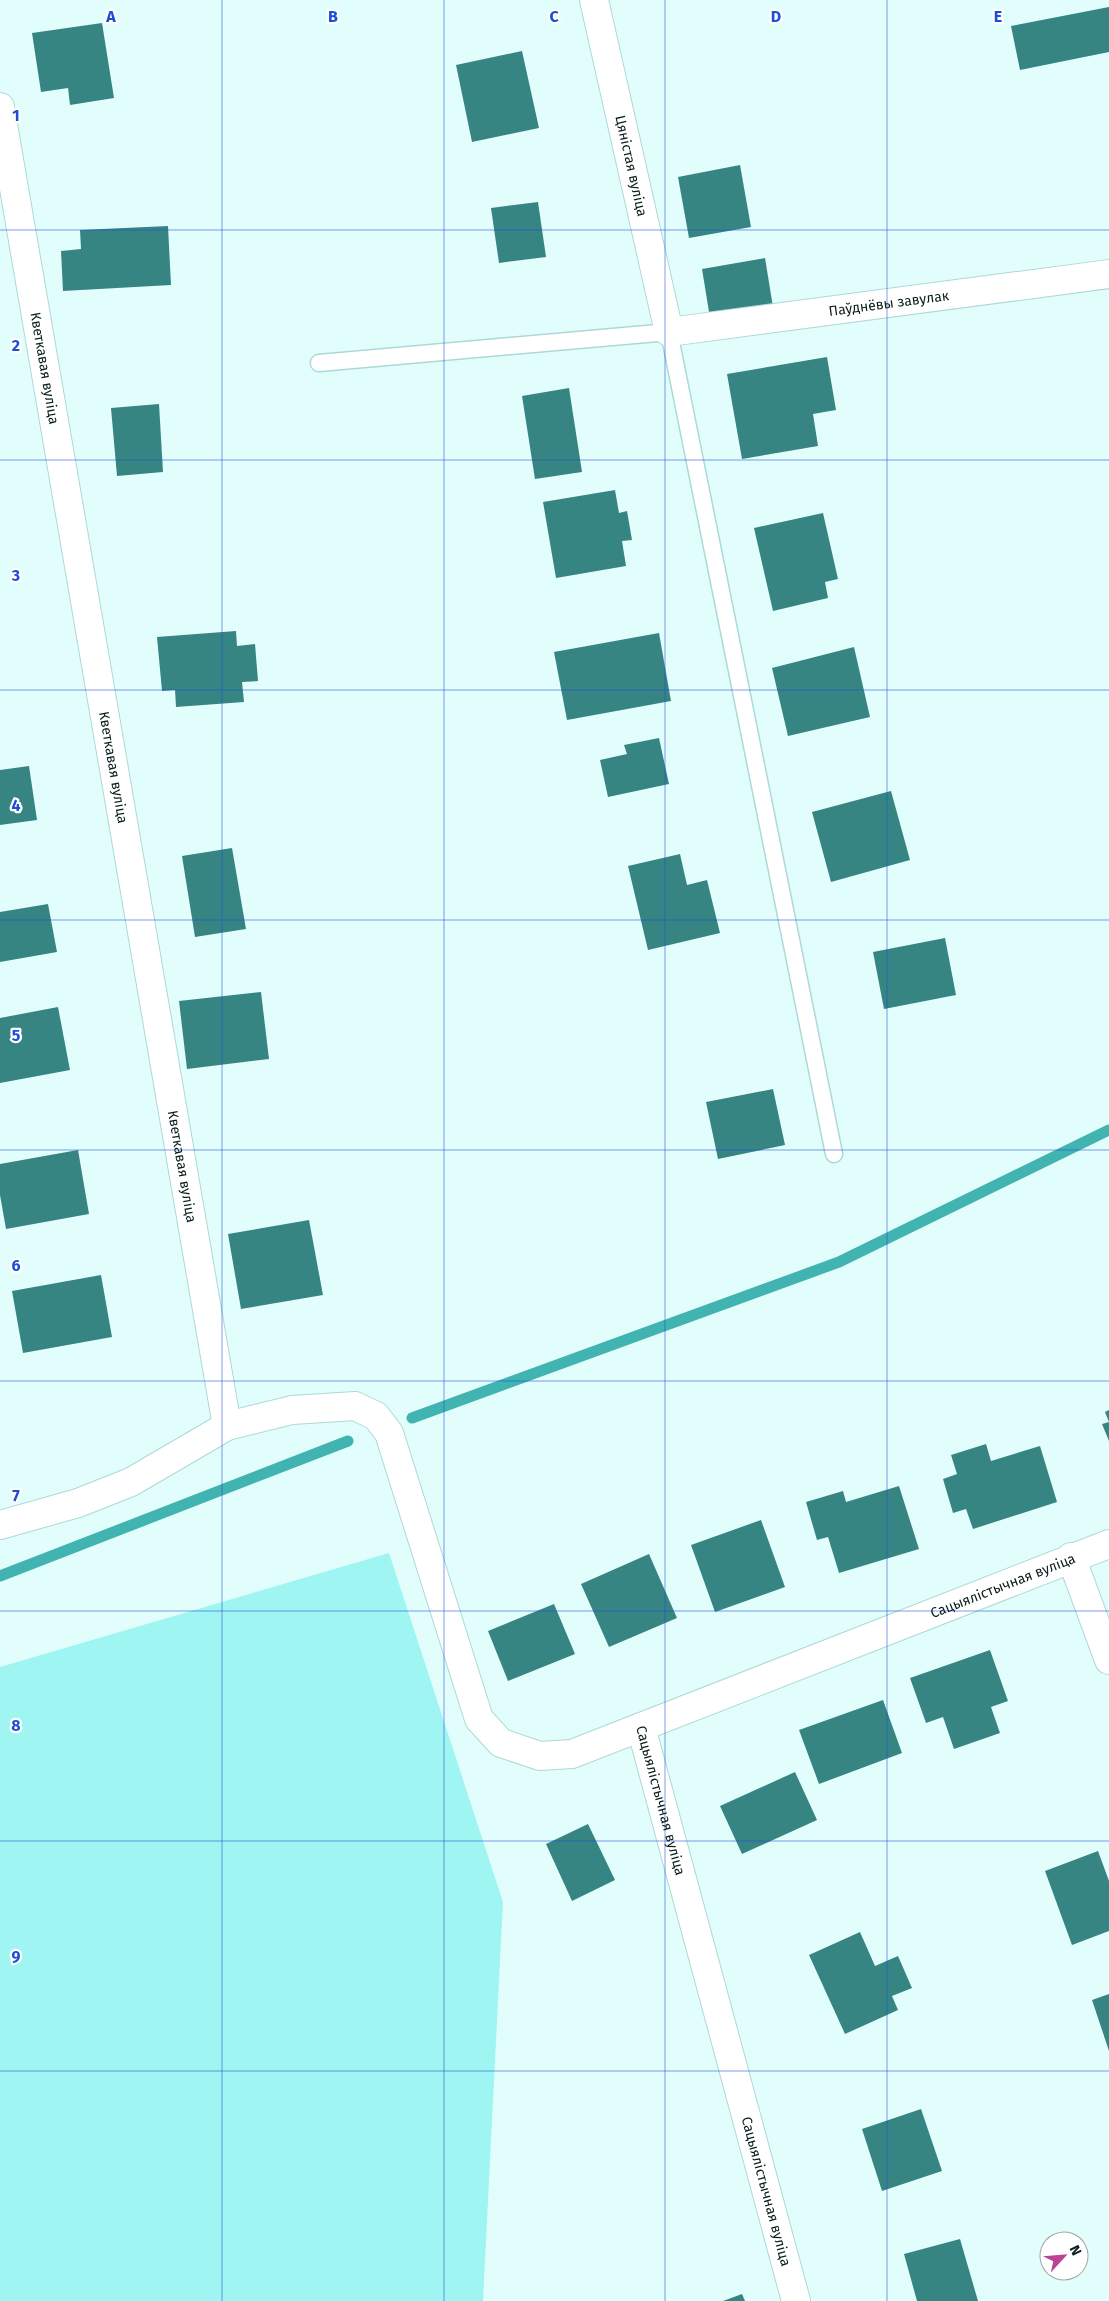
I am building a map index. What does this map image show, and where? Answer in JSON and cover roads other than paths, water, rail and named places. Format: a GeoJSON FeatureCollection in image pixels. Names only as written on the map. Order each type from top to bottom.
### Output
{"type":"FeatureCollection","features":[{"type":"Feature","properties":{"kind":"street","name":"Цяністая вуліца"},"geometry":{"type":"LineString","coordinates":[[594,0],[669,332]]}},
{"type":"Feature","properties":{"kind":"street","name":"Кветкавая вуліца"},"geometry":{"type":"LineString","coordinates":[[0,108],[227,1426]]}},
{"type":"Feature","properties":{"kind":"street","name":"Паўднёвы завулак"},"geometry":{"type":"LineString","coordinates":[[669,332],[1109,274]]}},
{"type":"Feature","properties":{"kind":"street"},"geometry":{"type":"LineString","coordinates":[[0,1525],[78,1503],[131,1482],[227,1426],[292,1410],[355,1406],[376,1416],[389,1433],[479,1719],[500,1743],[540,1756],[572,1754],[641,1726]]}},
{"type":"Feature","properties":{"kind":"street","name":"Сацыялістычная вуліца"},"geometry":{"type":"LineString","coordinates":[[796,2301],[641,1726],[1071,1557],[1109,1544]]}},
{"type":"Feature","properties":{"kind":"street"},"geometry":{"type":"LineString","coordinates":[[1071,1557],[1109,1660]]}},
{"type":"Feature","properties":{"kind":"lane"},"geometry":{"type":"LineString","coordinates":[[320,363],[669,332],[834,1154]]}},
{"type":"Feature","properties":{"kind":"waterway"},"geometry":{"type":"LineString","coordinates":[[412,1418],[839,1262],[1109,1130]]}},
{"type":"Feature","properties":{"kind":"waterway"},"geometry":{"type":"LineString","coordinates":[[0,1576],[348,1441]]}}]}
